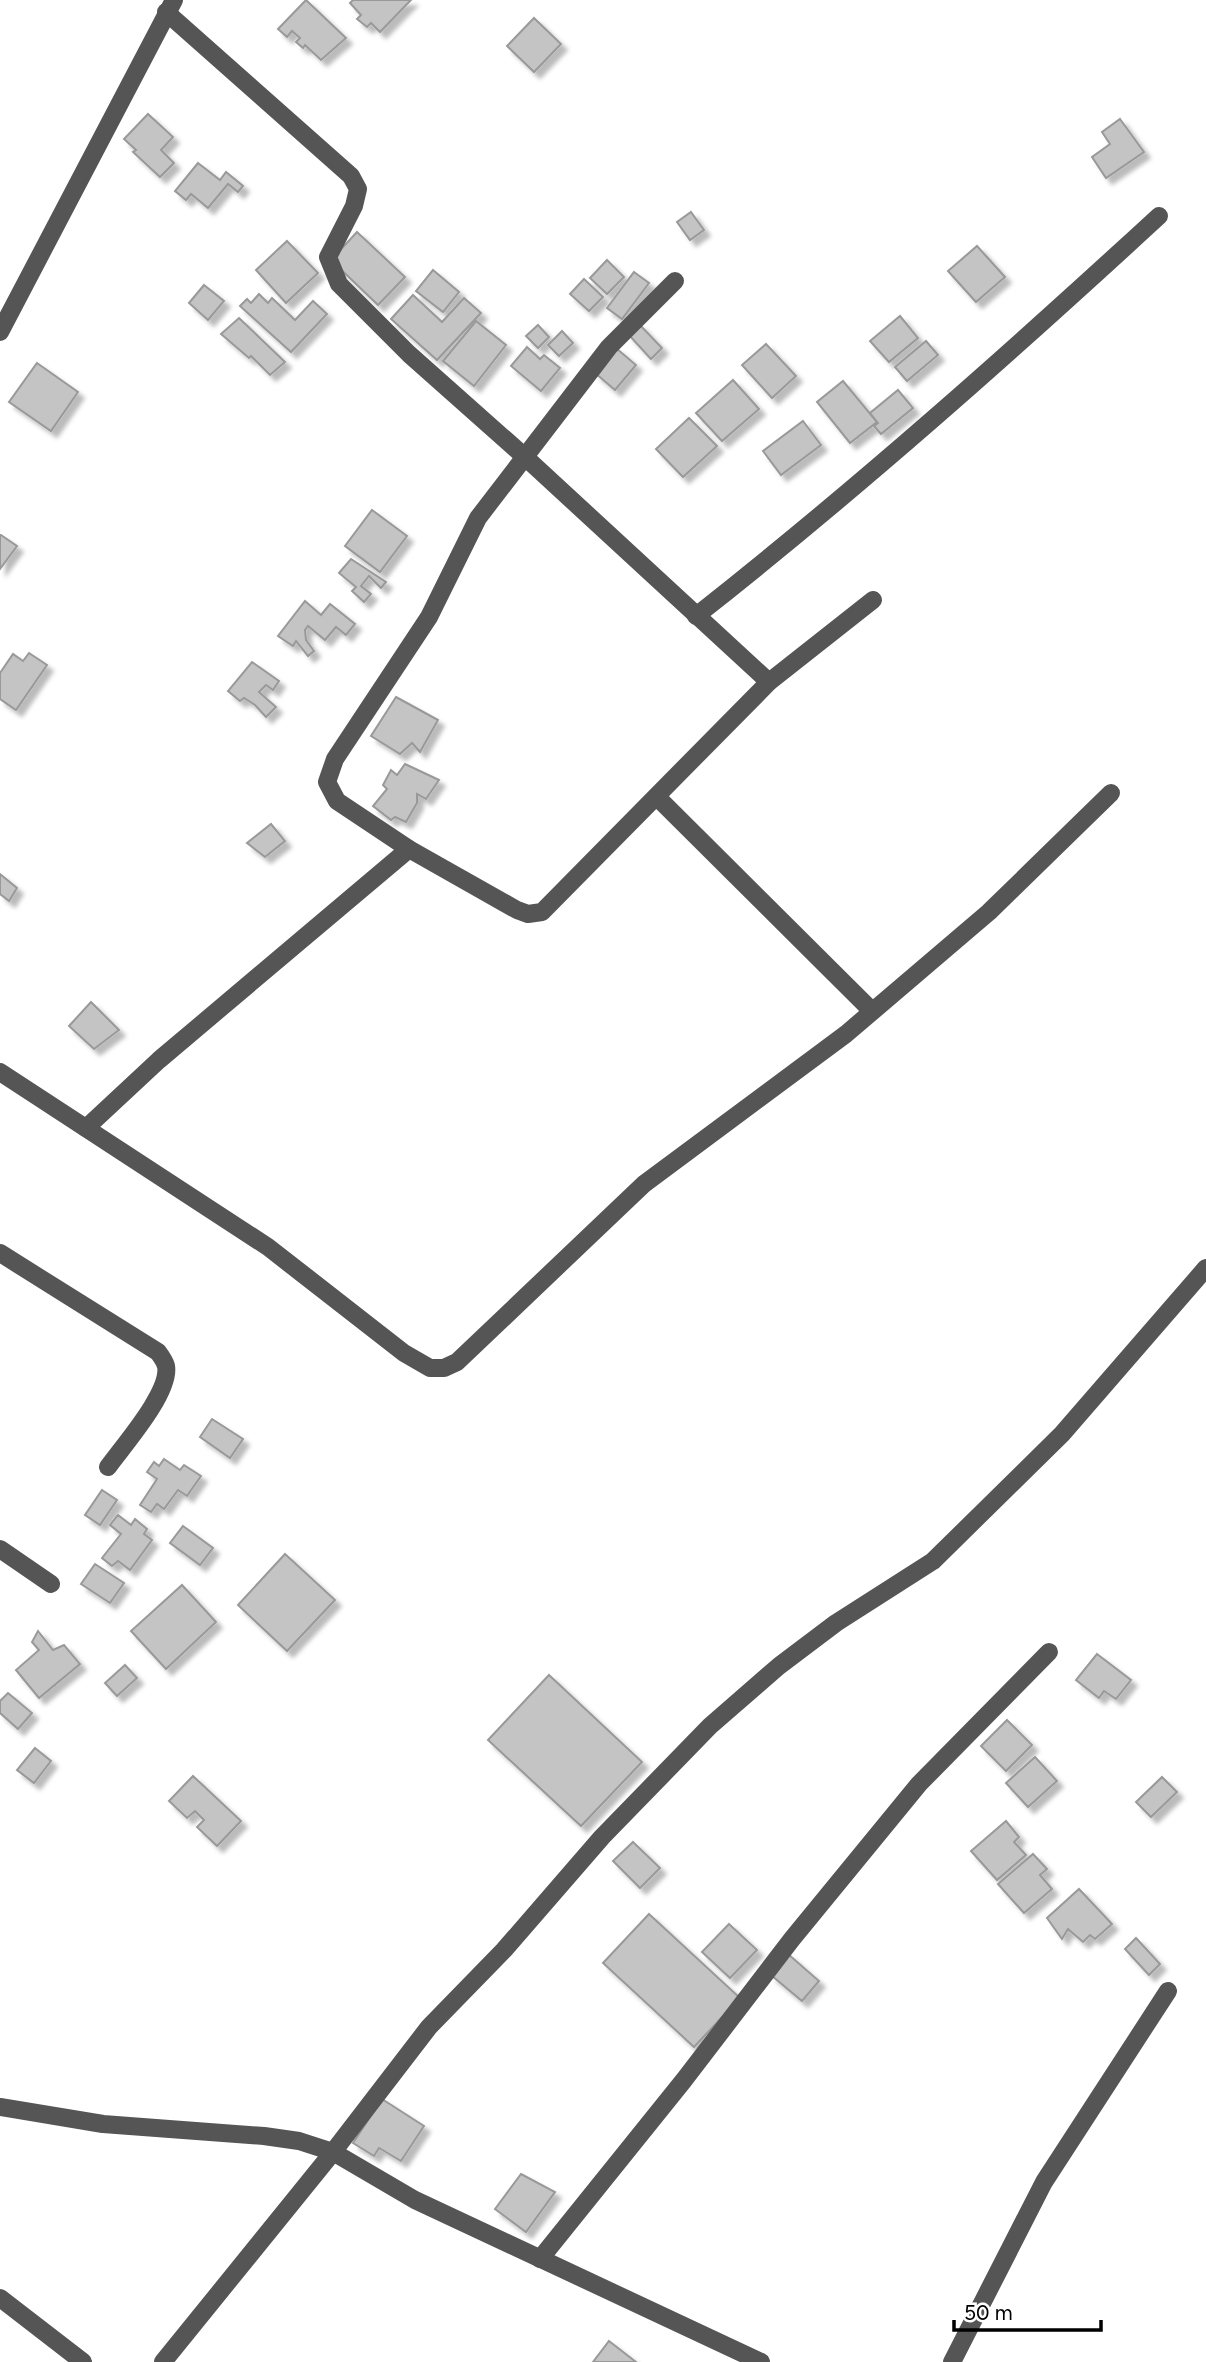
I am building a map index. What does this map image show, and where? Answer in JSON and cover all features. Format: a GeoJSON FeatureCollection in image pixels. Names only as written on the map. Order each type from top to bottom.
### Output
{"type":"FeatureCollection","features":[{"type":"Feature","properties":{"kind":"street"},"geometry":{"type":"LineString","coordinates":[[0,332],[170,6],[351,176],[358,189],[354,206],[328,257],[339,284],[409,354],[769,682]]}},
{"type":"Feature","properties":{"kind":"street"},"geometry":{"type":"LineString","coordinates":[[696,615],[780,549],[1159,216]]}},
{"type":"Feature","properties":{"kind":"street"},"geometry":{"type":"LineString","coordinates":[[675,281],[609,347],[478,518],[429,617],[335,759],[327,782],[337,801],[408,849],[517,910],[528,914],[542,912],[769,682],[873,600]]}},
{"type":"Feature","properties":{"kind":"street"},"geometry":{"type":"LineString","coordinates":[[0,1072],[268,1247],[404,1353],[430,1368],[444,1368],[457,1362],[643,1184],[872,1011],[989,912],[1111,793]]}},
{"type":"Feature","properties":{"kind":"street"},"geometry":{"type":"LineString","coordinates":[[657,797],[872,1011]]}},
{"type":"Feature","properties":{"kind":"street"},"geometry":{"type":"LineString","coordinates":[[86,1128],[159,1060],[408,849]]}},
{"type":"Feature","properties":{"kind":"street"},"geometry":{"type":"LineString","coordinates":[[0,1253],[158,1352],[166,1366],[165,1381],[154,1403],[108,1466]]}},
{"type":"Feature","properties":{"kind":"street"},"geometry":{"type":"LineString","coordinates":[[163,2362],[333,2152],[429,2027],[504,1950],[602,1838],[710,1726],[779,1666],[836,1623],[933,1562],[1062,1434],[1206,1268]]}},
{"type":"Feature","properties":{"kind":"street"},"geometry":{"type":"LineString","coordinates":[[0,1549],[51,1584]]}},
{"type":"Feature","properties":{"kind":"street"},"geometry":{"type":"LineString","coordinates":[[540,2259],[684,2080],[792,1939],[919,1784],[1049,1652]]}},
{"type":"Feature","properties":{"kind":"street"},"geometry":{"type":"LineString","coordinates":[[952,2362],[1045,2182],[1168,1991]]}},
{"type":"Feature","properties":{"kind":"street"},"geometry":{"type":"LineString","coordinates":[[0,2107],[103,2124],[264,2136],[299,2141],[333,2152],[415,2200],[761,2362]]}},
{"type":"Feature","properties":{"kind":"street"},"geometry":{"type":"LineString","coordinates":[[0,2298],[63,2356],[83,2362]]}},
{"type":"Feature","properties":{"kind":"building"},"geometry":{"type":"Polygon","coordinates":[[[306,0],[346,38],[321,60],[305,45],[303,48],[296,42],[300,38],[292,31],[287,37],[278,29],[306,0]]]}},
{"type":"Feature","properties":{"kind":"building"},"geometry":{"type":"Polygon","coordinates":[[[353,0],[411,0],[380,32],[371,23],[367,27],[357,19],[361,15],[350,3],[353,0]]]}},
{"type":"Feature","properties":{"kind":"building"},"geometry":{"type":"Polygon","coordinates":[[[534,18],[561,44],[534,72],[507,46],[534,18]]]}},
{"type":"Feature","properties":{"kind":"building"},"geometry":{"type":"Polygon","coordinates":[[[148,114],[173,137],[161,150],[174,163],[160,177],[133,152],[136,150],[124,139],[148,114]]]}},
{"type":"Feature","properties":{"kind":"building"},"geometry":{"type":"Polygon","coordinates":[[[1120,119],[1144,152],[1106,178],[1092,157],[1110,144],[1102,132],[1120,119]]]}},
{"type":"Feature","properties":{"kind":"building"},"geometry":{"type":"Polygon","coordinates":[[[198,163],[220,180],[226,172],[243,186],[238,192],[228,184],[208,208],[191,194],[186,200],[175,191],[198,163]]]}},
{"type":"Feature","properties":{"kind":"building"},"geometry":{"type":"Polygon","coordinates":[[[691,212],[704,230],[690,240],[677,222],[691,212]]]}},
{"type":"Feature","properties":{"kind":"building"},"geometry":{"type":"Polygon","coordinates":[[[357,232],[405,277],[378,305],[331,260],[357,232]]]}},
{"type":"Feature","properties":{"kind":"building"},"geometry":{"type":"Polygon","coordinates":[[[287,241],[318,273],[286,303],[256,270],[287,241]]]}},
{"type":"Feature","properties":{"kind":"building"},"geometry":{"type":"Polygon","coordinates":[[[977,246],[1005,277],[976,302],[948,271],[977,246]]]}},
{"type":"Feature","properties":{"kind":"building"},"geometry":{"type":"Polygon","coordinates":[[[607,260],[624,277],[607,294],[590,278],[607,260]]]}},
{"type":"Feature","properties":{"kind":"building"},"geometry":{"type":"Polygon","coordinates":[[[433,270],[459,292],[443,312],[416,291],[433,270]]]}},
{"type":"Feature","properties":{"kind":"building"},"geometry":{"type":"Polygon","coordinates":[[[634,272],[649,283],[622,319],[607,308],[634,272]]]}},
{"type":"Feature","properties":{"kind":"building"},"geometry":{"type":"Polygon","coordinates":[[[584,279],[603,297],[589,311],[570,294],[584,279]]]}},
{"type":"Feature","properties":{"kind":"building"},"geometry":{"type":"Polygon","coordinates":[[[204,285],[224,301],[208,320],[189,303],[204,285]]]}},
{"type":"Feature","properties":{"kind":"building"},"geometry":{"type":"Polygon","coordinates":[[[259,294],[268,303],[272,298],[295,320],[313,301],[327,314],[291,352],[240,306],[247,299],[251,303],[259,294]]]}},
{"type":"Feature","properties":{"kind":"building"},"geometry":{"type":"Polygon","coordinates":[[[413,295],[442,322],[464,298],[481,313],[437,360],[391,319],[413,295]]]}},
{"type":"Feature","properties":{"kind":"building"},"geometry":{"type":"Polygon","coordinates":[[[900,316],[918,338],[889,362],[870,341],[900,316]]]}},
{"type":"Feature","properties":{"kind":"building"},"geometry":{"type":"Polygon","coordinates":[[[239,318],[285,362],[270,375],[251,356],[249,358],[221,334],[239,318]]]}},
{"type":"Feature","properties":{"kind":"building"},"geometry":{"type":"Polygon","coordinates":[[[476,321],[506,345],[474,386],[443,361],[476,321]]]}},
{"type":"Feature","properties":{"kind":"building"},"geometry":{"type":"Polygon","coordinates":[[[639,324],[662,348],[651,359],[628,334],[639,324]]]}},
{"type":"Feature","properties":{"kind":"building"},"geometry":{"type":"Polygon","coordinates":[[[538,325],[549,337],[538,348],[526,336],[538,325]]]}},
{"type":"Feature","properties":{"kind":"building"},"geometry":{"type":"Polygon","coordinates":[[[562,331],[573,343],[559,356],[548,345],[562,331]]]}},
{"type":"Feature","properties":{"kind":"building"},"geometry":{"type":"Polygon","coordinates":[[[926,341],[938,355],[907,381],[895,367],[926,341]]]}},
{"type":"Feature","properties":{"kind":"building"},"geometry":{"type":"Polygon","coordinates":[[[766,344],[796,376],[772,398],[742,365],[766,344]]]}},
{"type":"Feature","properties":{"kind":"building"},"geometry":{"type":"Polygon","coordinates":[[[527,347],[540,359],[544,355],[560,368],[541,391],[511,366],[527,347]]]}},
{"type":"Feature","properties":{"kind":"building"},"geometry":{"type":"Polygon","coordinates":[[[616,348],[636,365],[615,390],[595,373],[616,348]]]}},
{"type":"Feature","properties":{"kind":"building"},"geometry":{"type":"Polygon","coordinates":[[[37,363],[78,392],[51,431],[9,402],[37,363]]]}},
{"type":"Feature","properties":{"kind":"building"},"geometry":{"type":"Polygon","coordinates":[[[733,380],[759,409],[722,441],[696,413],[733,380]]]}},
{"type":"Feature","properties":{"kind":"building"},"geometry":{"type":"Polygon","coordinates":[[[843,381],[877,422],[850,443],[817,402],[843,381]]]}},
{"type":"Feature","properties":{"kind":"building"},"geometry":{"type":"Polygon","coordinates":[[[898,390],[913,408],[881,434],[874,426],[878,423],[870,413],[898,390]]]}},
{"type":"Feature","properties":{"kind":"building"},"geometry":{"type":"Polygon","coordinates":[[[689,418],[717,446],[683,477],[656,449],[689,418]]]}},
{"type":"Feature","properties":{"kind":"building"},"geometry":{"type":"Polygon","coordinates":[[[803,421],[821,445],[781,475],[763,451],[803,421]]]}},
{"type":"Feature","properties":{"kind":"building"},"geometry":{"type":"Polygon","coordinates":[[[372,510],[407,536],[380,572],[345,546],[372,510]]]}},
{"type":"Feature","properties":{"kind":"building"},"geometry":{"type":"Polygon","coordinates":[[[0,535],[17,546],[0,569],[0,535]]]}},
{"type":"Feature","properties":{"kind":"building"},"geometry":{"type":"Polygon","coordinates":[[[351,559],[386,582],[381,588],[369,576],[361,586],[371,594],[364,602],[352,591],[356,587],[339,573],[351,559]]]}},
{"type":"Feature","properties":{"kind":"building"},"geometry":{"type":"Polygon","coordinates":[[[305,601],[321,615],[330,604],[355,624],[346,635],[336,627],[325,640],[308,626],[305,630],[306,640],[314,651],[308,656],[296,641],[293,646],[278,636],[305,601]]]}},
{"type":"Feature","properties":{"kind":"building"},"geometry":{"type":"Polygon","coordinates":[[[29,653],[47,665],[16,710],[0,699],[0,673],[13,654],[23,661],[29,653]]]}},
{"type":"Feature","properties":{"kind":"building"},"geometry":{"type":"Polygon","coordinates":[[[252,662],[279,681],[273,690],[266,685],[259,692],[276,707],[266,717],[255,705],[244,698],[240,701],[228,691],[252,662]]]}},
{"type":"Feature","properties":{"kind":"building"},"geometry":{"type":"Polygon","coordinates":[[[396,697],[438,720],[420,752],[412,743],[400,754],[371,736],[396,697]]]}},
{"type":"Feature","properties":{"kind":"building"},"geometry":{"type":"Polygon","coordinates":[[[405,764],[439,780],[426,799],[417,794],[417,803],[406,822],[395,817],[391,820],[373,806],[387,789],[383,785],[391,770],[397,775],[405,764]]]}},
{"type":"Feature","properties":{"kind":"building"},"geometry":{"type":"Polygon","coordinates":[[[271,824],[285,841],[265,857],[247,843],[271,824]]]}},
{"type":"Feature","properties":{"kind":"building"},"geometry":{"type":"Polygon","coordinates":[[[0,874],[17,888],[9,901],[0,894],[0,874]]]}},
{"type":"Feature","properties":{"kind":"building"},"geometry":{"type":"Polygon","coordinates":[[[91,1002],[119,1030],[94,1049],[69,1026],[91,1002]]]}},
{"type":"Feature","properties":{"kind":"building"},"geometry":{"type":"Polygon","coordinates":[[[212,1419],[243,1439],[230,1458],[200,1437],[212,1419]]]}},
{"type":"Feature","properties":{"kind":"building"},"geometry":{"type":"Polygon","coordinates":[[[164,1459],[180,1470],[184,1465],[201,1476],[187,1496],[178,1490],[164,1509],[157,1504],[151,1512],[140,1505],[157,1479],[147,1472],[154,1462],[159,1466],[164,1459]]]}},
{"type":"Feature","properties":{"kind":"building"},"geometry":{"type":"Polygon","coordinates":[[[102,1490],[117,1500],[100,1525],[85,1515],[102,1490]]]}},
{"type":"Feature","properties":{"kind":"building"},"geometry":{"type":"Polygon","coordinates":[[[118,1515],[131,1525],[135,1519],[147,1529],[144,1534],[152,1540],[130,1570],[118,1561],[112,1566],[102,1558],[121,1534],[110,1525],[118,1515]]]}},
{"type":"Feature","properties":{"kind":"building"},"geometry":{"type":"Polygon","coordinates":[[[183,1526],[213,1548],[200,1565],[170,1543],[183,1526]]]}},
{"type":"Feature","properties":{"kind":"building"},"geometry":{"type":"Polygon","coordinates":[[[285,1554],[335,1600],[287,1651],[238,1605],[285,1554]]]}},
{"type":"Feature","properties":{"kind":"building"},"geometry":{"type":"Polygon","coordinates":[[[95,1564],[124,1583],[110,1603],[81,1584],[95,1564]]]}},
{"type":"Feature","properties":{"kind":"building"},"geometry":{"type":"Polygon","coordinates":[[[182,1585],[216,1622],[166,1669],[131,1631],[182,1585]]]}},
{"type":"Feature","properties":{"kind":"building"},"geometry":{"type":"Polygon","coordinates":[[[38,1631],[53,1650],[64,1645],[80,1664],[39,1698],[16,1670],[39,1650],[32,1642],[38,1631]]]}},
{"type":"Feature","properties":{"kind":"building"},"geometry":{"type":"Polygon","coordinates":[[[1097,1654],[1131,1680],[1116,1699],[1104,1691],[1099,1698],[1076,1680],[1097,1654]]]}},
{"type":"Feature","properties":{"kind":"building"},"geometry":{"type":"Polygon","coordinates":[[[125,1665],[137,1678],[117,1696],[105,1683],[125,1665]]]}},
{"type":"Feature","properties":{"kind":"building"},"geometry":{"type":"Polygon","coordinates":[[[549,1675],[642,1762],[581,1826],[488,1740],[549,1675]]]}},
{"type":"Feature","properties":{"kind":"building"},"geometry":{"type":"Polygon","coordinates":[[[8,1693],[32,1713],[18,1729],[0,1713],[0,1701],[8,1693]]]}},
{"type":"Feature","properties":{"kind":"building"},"geometry":{"type":"Polygon","coordinates":[[[1007,1720],[1032,1745],[1006,1771],[981,1746],[1007,1720]]]}},
{"type":"Feature","properties":{"kind":"building"},"geometry":{"type":"Polygon","coordinates":[[[35,1748],[51,1761],[34,1783],[17,1770],[35,1748]]]}},
{"type":"Feature","properties":{"kind":"building"},"geometry":{"type":"Polygon","coordinates":[[[1035,1757],[1057,1781],[1028,1807],[1006,1783],[1035,1757]]]}},
{"type":"Feature","properties":{"kind":"building"},"geometry":{"type":"Polygon","coordinates":[[[193,1776],[241,1821],[217,1846],[197,1827],[204,1820],[195,1811],[187,1818],[169,1801],[193,1776]]]}},
{"type":"Feature","properties":{"kind":"building"},"geometry":{"type":"Polygon","coordinates":[[[1162,1777],[1177,1792],[1151,1817],[1136,1802],[1162,1777]]]}},
{"type":"Feature","properties":{"kind":"building"},"geometry":{"type":"Polygon","coordinates":[[[1006,1821],[1019,1837],[1014,1842],[1026,1855],[997,1880],[971,1851],[1006,1821]]]}},
{"type":"Feature","properties":{"kind":"building"},"geometry":{"type":"Polygon","coordinates":[[[633,1842],[660,1868],[640,1888],[613,1861],[633,1842]]]}},
{"type":"Feature","properties":{"kind":"building"},"geometry":{"type":"Polygon","coordinates":[[[1033,1854],[1047,1869],[1040,1875],[1052,1889],[1024,1913],[998,1884],[1033,1854]]]}},
{"type":"Feature","properties":{"kind":"building"},"geometry":{"type":"Polygon","coordinates":[[[1079,1889],[1112,1924],[1095,1939],[1090,1935],[1083,1942],[1068,1929],[1062,1939],[1047,1918],[1079,1889]]]}},
{"type":"Feature","properties":{"kind":"building"},"geometry":{"type":"Polygon","coordinates":[[[649,1914],[740,1998],[694,2047],[603,1963],[649,1914]]]}},
{"type":"Feature","properties":{"kind":"building"},"geometry":{"type":"Polygon","coordinates":[[[729,1924],[757,1950],[730,1978],[702,1952],[729,1924]]]}},
{"type":"Feature","properties":{"kind":"building"},"geometry":{"type":"Polygon","coordinates":[[[1136,1938],[1160,1964],[1149,1975],[1125,1949],[1136,1938]]]}},
{"type":"Feature","properties":{"kind":"building"},"geometry":{"type":"Polygon","coordinates":[[[788,1954],[819,1981],[802,2001],[771,1975],[788,1954]]]}},
{"type":"Feature","properties":{"kind":"building"},"geometry":{"type":"Polygon","coordinates":[[[382,2099],[424,2126],[401,2161],[379,2148],[374,2156],[353,2143],[382,2099]]]}},
{"type":"Feature","properties":{"kind":"building"},"geometry":{"type":"Polygon","coordinates":[[[521,2174],[555,2192],[526,2232],[495,2209],[521,2174]]]}},
{"type":"Feature","properties":{"kind":"building"},"geometry":{"type":"Polygon","coordinates":[[[609,2341],[636,2362],[593,2362],[609,2341]]]}}]}
